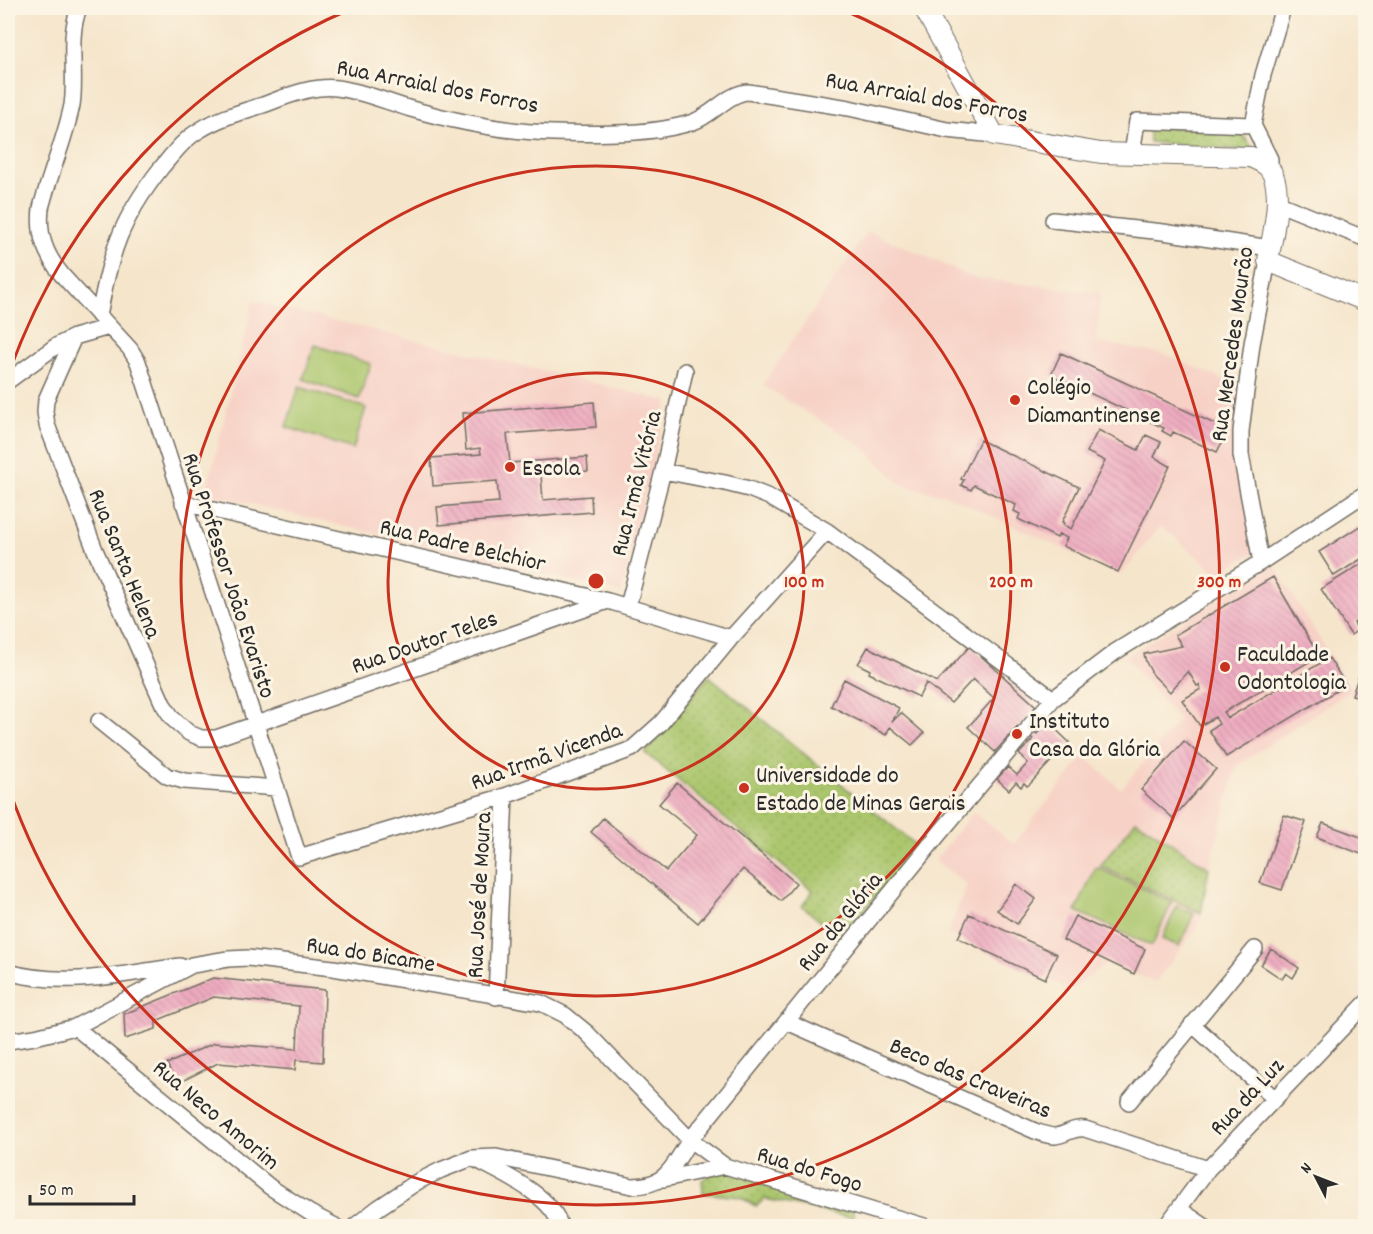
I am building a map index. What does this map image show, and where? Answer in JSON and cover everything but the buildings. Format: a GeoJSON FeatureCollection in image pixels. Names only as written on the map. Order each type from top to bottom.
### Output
{"type":"FeatureCollection","features":[{"type":"Feature","properties":{"kind":"main road"},"geometry":{"type":"LineString","coordinates":[[924,8],[994,135]]}},
{"type":"Feature","properties":{"kind":"main road","name":"Rua Arraial dos Forros"},"geometry":{"type":"LineString","coordinates":[[994,135],[1101,153],[1251,157],[1270,168]]}},
{"type":"Feature","properties":{"kind":"main road","name":"Rua Mercedes Mourão"},"geometry":{"type":"LineString","coordinates":[[1269,254],[1277,203],[1275,182],[1270,168]]}},
{"type":"Feature","properties":{"kind":"main road"},"geometry":{"type":"LineString","coordinates":[[1269,254],[1365,301]]}},
{"type":"Feature","properties":{"kind":"street"},"geometry":{"type":"LineString","coordinates":[[1270,168],[1270,159],[1252,125],[1263,75],[1283,8]]}},
{"type":"Feature","properties":{"kind":"street","name":"Rua Professor João Evaristo"},"geometry":{"type":"LineString","coordinates":[[75,12],[72,103],[41,208],[40,228],[44,247],[51,262],[130,349],[138,362],[299,857]]}},
{"type":"Feature","properties":{"kind":"street","name":"Rua Arraial dos Forros"},"geometry":{"type":"LineString","coordinates":[[104,322],[111,256],[122,227],[145,190],[176,150],[193,134],[211,124],[309,91],[338,88],[447,118],[534,132],[571,133],[673,127],[696,121],[739,93],[748,92],[849,108],[947,130],[994,135]]}},
{"type":"Feature","properties":{"kind":"street"},"geometry":{"type":"LineString","coordinates":[[1132,154],[1137,121],[1252,125]]}},
{"type":"Feature","properties":{"kind":"street"},"geometry":{"type":"LineString","coordinates":[[1277,203],[1365,239]]}},
{"type":"Feature","properties":{"kind":"street"},"geometry":{"type":"LineString","coordinates":[[1053,220],[1162,232],[1269,254]]}},
{"type":"Feature","properties":{"kind":"street","name":"Rua Mercedes Mourão"},"geometry":{"type":"LineString","coordinates":[[1261,561],[1241,456],[1241,431],[1252,344],[1269,254]]}},
{"type":"Feature","properties":{"kind":"street"},"geometry":{"type":"LineString","coordinates":[[8,381],[48,352],[104,322]]}},
{"type":"Feature","properties":{"kind":"street","name":"Rua Santa Helena"},"geometry":{"type":"LineString","coordinates":[[74,337],[46,400],[45,419],[95,550],[157,694],[173,719],[195,736],[216,738],[255,724]]}},
{"type":"Feature","properties":{"kind":"street","name":"Rua Irmã Vitória"},"geometry":{"type":"LineString","coordinates":[[628,606],[686,371]]}},
{"type":"Feature","properties":{"kind":"street"},"geometry":{"type":"LineString","coordinates":[[663,471],[725,483],[769,497],[827,531],[1053,699]]}},
{"type":"Feature","properties":{"kind":"street","name":"Rua da Glória"},"geometry":{"type":"LineString","coordinates":[[664,1179],[690,1140],[939,834],[1053,699],[1115,652],[1365,493]]}},
{"type":"Feature","properties":{"kind":"street","name":"Rua Padre Belchior"},"geometry":{"type":"LineString","coordinates":[[183,503],[608,601],[731,638]]}},
{"type":"Feature","properties":{"kind":"street","name":"Rua Irmã Vicenda"},"geometry":{"type":"LineString","coordinates":[[299,857],[505,796],[632,749],[661,723],[731,638],[827,531]]}},
{"type":"Feature","properties":{"kind":"street","name":"Rua Doutor Teles"},"geometry":{"type":"LineString","coordinates":[[255,724],[608,601]]}},
{"type":"Feature","properties":{"kind":"street"},"geometry":{"type":"LineString","coordinates":[[99,721],[167,776],[184,781],[278,788]]}},
{"type":"Feature","properties":{"kind":"street","name":"Rua José de Moura"},"geometry":{"type":"LineString","coordinates":[[496,997],[505,796]]}},
{"type":"Feature","properties":{"kind":"street"},"geometry":{"type":"LineString","coordinates":[[1129,1101],[1256,949]]}},
{"type":"Feature","properties":{"kind":"street","name":"Rua do Bicame"},"geometry":{"type":"LineString","coordinates":[[8,1041],[75,1027],[192,965],[248,958],[333,968],[541,1004],[565,1015],[587,1033],[690,1140]]}},
{"type":"Feature","properties":{"kind":"street"},"geometry":{"type":"LineString","coordinates":[[8,972],[40,978],[83,979],[192,965]]}},
{"type":"Feature","properties":{"kind":"street","name":"Rua da Luz"},"geometry":{"type":"LineString","coordinates":[[1166,1227],[1208,1169],[1365,1003]]}},
{"type":"Feature","properties":{"kind":"street","name":"Beco das Craveiras"},"geometry":{"type":"LineString","coordinates":[[787,1022],[1035,1131],[1059,1136],[1077,1128],[1085,1129],[1208,1169]]}},
{"type":"Feature","properties":{"kind":"street"},"geometry":{"type":"LineString","coordinates":[[1192,1024],[1274,1098]]}},
{"type":"Feature","properties":{"kind":"street","name":"Rua Neco Amorim"},"geometry":{"type":"LineString","coordinates":[[75,1027],[270,1187],[335,1227]]}},
{"type":"Feature","properties":{"kind":"street","name":"Rua do Fogo"},"geometry":{"type":"LineString","coordinates":[[690,1140],[725,1166],[924,1227]]}},
{"type":"Feature","properties":{"kind":"street"},"geometry":{"type":"LineString","coordinates":[[355,1227],[378,1208],[417,1182],[472,1158],[496,1157],[632,1186],[642,1186],[725,1166]]}},
{"type":"Feature","properties":{"kind":"street"},"geometry":{"type":"LineString","coordinates":[[472,1158],[533,1192],[557,1217],[560,1227]]}},
{"type":"Feature","properties":{"kind":"street"},"geometry":{"type":"LineString","coordinates":[[1179,1209],[1203,1227]]}},
{"type":"Feature","properties":{"kind":"shaded area","name":"Colégio Diamantinense"},"geometry":{"type":"Polygon","coordinates":[[[868,231],[974,278],[1101,293],[1096,342],[1164,354],[1243,388],[1255,552],[1218,574],[1161,526],[1121,575],[946,495],[919,490],[900,483],[862,446],[762,385],[868,231]]]}},
{"type":"Feature","properties":{"kind":"shaded area"},"geometry":{"type":"Polygon","coordinates":[[[253,301],[668,401],[621,593],[206,493],[253,301]]]}},
{"type":"Feature","properties":{"kind":"shaded area"},"geometry":{"type":"Polygon","coordinates":[[[1274,565],[1351,690],[1237,766],[1209,868],[1199,925],[1155,983],[1108,962],[1071,990],[947,934],[967,885],[935,860],[973,812],[1014,844],[1084,756],[1121,789],[1179,720],[1125,657],[1274,565]]]}},
{"type":"Feature","properties":{"kind":"green space"},"geometry":{"type":"Polygon","coordinates":[[[1149,126],[1240,131],[1255,151],[1149,142],[1149,126]]]}},
{"type":"Feature","properties":{"kind":"green space"},"geometry":{"type":"Polygon","coordinates":[[[315,345],[371,364],[359,399],[303,379],[315,345]]]}},
{"type":"Feature","properties":{"kind":"green space"},"geometry":{"type":"Polygon","coordinates":[[[299,387],[366,408],[353,449],[286,427],[299,387]]]}},
{"type":"Feature","properties":{"kind":"green space"},"geometry":{"type":"Polygon","coordinates":[[[709,676],[917,846],[841,939],[802,906],[813,891],[645,753],[709,676]]]}},
{"type":"Feature","properties":{"kind":"green space"},"geometry":{"type":"Polygon","coordinates":[[[1136,820],[1209,868],[1201,913],[1100,866],[1136,820]]]}},
{"type":"Feature","properties":{"kind":"green space"},"geometry":{"type":"Polygon","coordinates":[[[1096,867],[1172,902],[1152,946],[1076,911],[1096,867]]]}},
{"type":"Feature","properties":{"kind":"green space"},"geometry":{"type":"Polygon","coordinates":[[[1177,906],[1194,914],[1179,946],[1162,939],[1177,906]]]}},
{"type":"Feature","properties":{"kind":"green space"},"geometry":{"type":"Polygon","coordinates":[[[725,1170],[853,1209],[854,1218],[765,1199],[756,1206],[740,1197],[703,1193],[702,1180],[712,1173],[725,1170]]]}},
{"type":"Feature","properties":{"kind":"place","name":"Colégio Diamantinense"},"geometry":{"type":"Point","coordinates":[1015,400]}},
{"type":"Feature","properties":{"kind":"place","name":"Escola"},"geometry":{"type":"Point","coordinates":[510,467]}},
{"type":"Feature","properties":{"kind":"place","name":"Faculdade Odontologia"},"geometry":{"type":"Point","coordinates":[1225,667]}},
{"type":"Feature","properties":{"kind":"place","name":"Instituto Casa da Glória"},"geometry":{"type":"Point","coordinates":[1017,734]}},
{"type":"Feature","properties":{"kind":"place","name":"Universidade do Estado de Minas Gerais"},"geometry":{"type":"Point","coordinates":[744,788]}}]}
